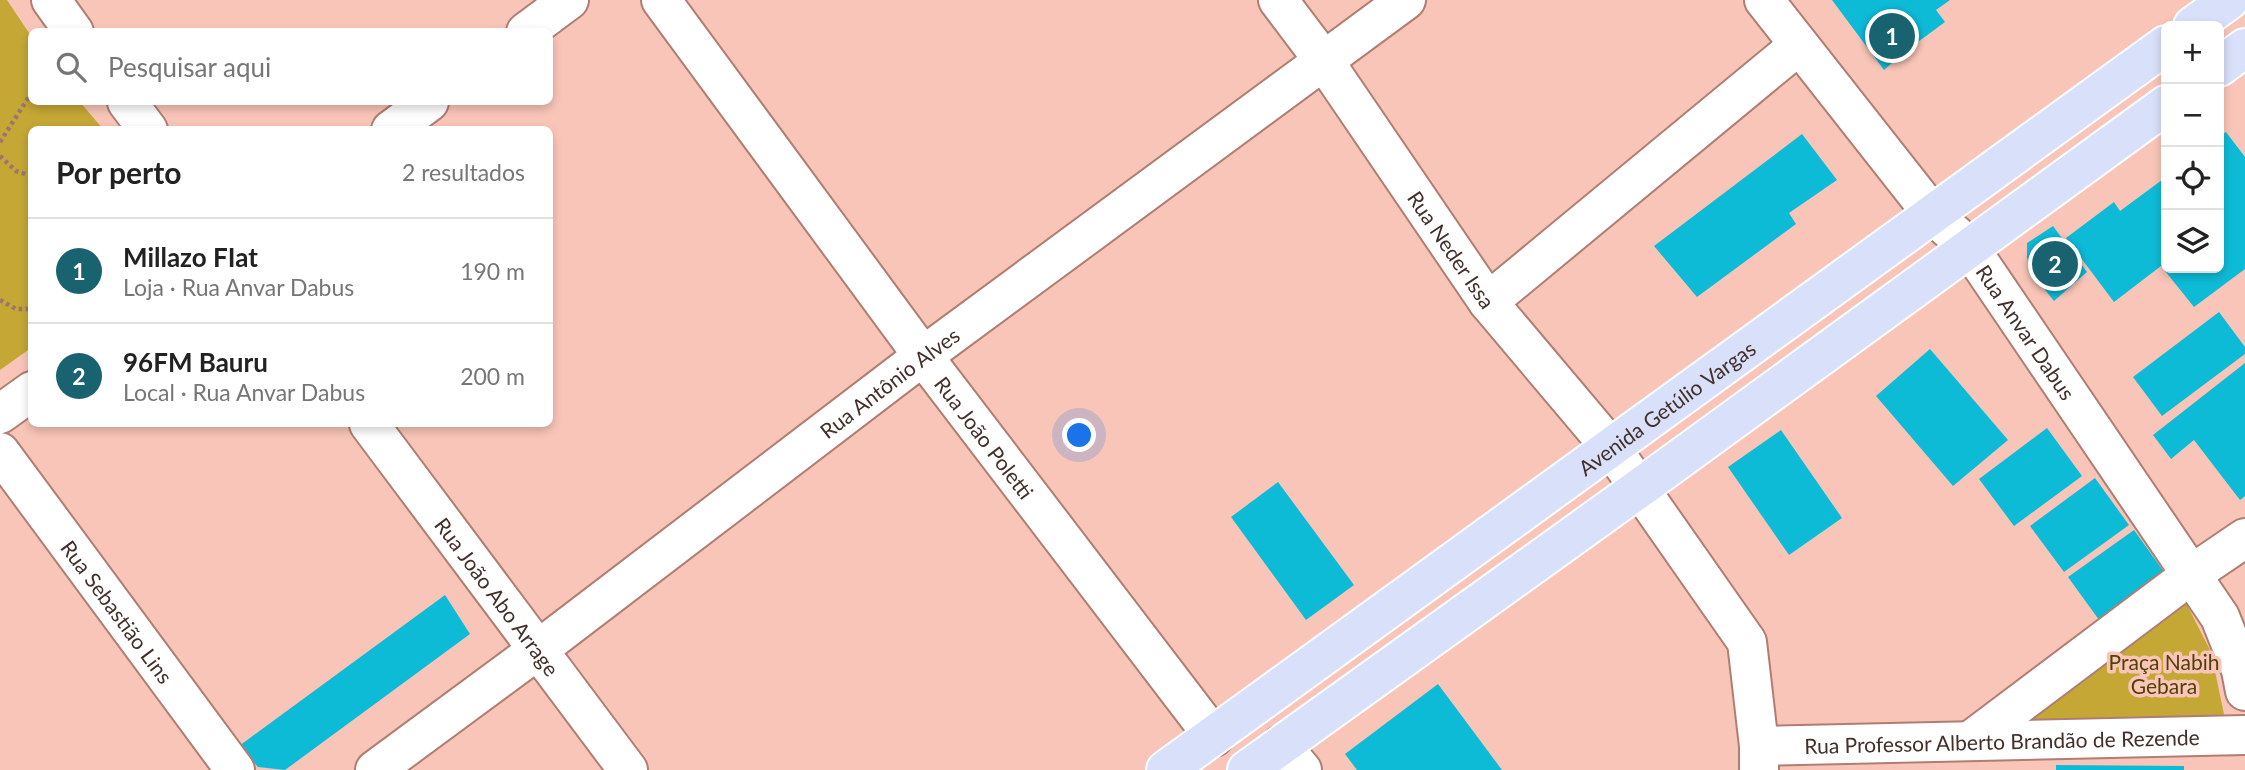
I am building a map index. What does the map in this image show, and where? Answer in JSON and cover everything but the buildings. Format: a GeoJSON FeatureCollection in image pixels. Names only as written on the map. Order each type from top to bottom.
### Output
{"type":"FeatureCollection","features":[{"type":"Feature","properties":{"kind":"main road"},"geometry":{"type":"LineString","coordinates":[[2200,21],[2229,0]]}},
{"type":"Feature","properties":{"kind":"main road"},"geometry":{"type":"LineString","coordinates":[[2224,63],[2245,48]]}},
{"type":"Feature","properties":{"kind":"main road","name":"Avenida Getúlio Vargas"},"geometry":{"type":"LineString","coordinates":[[1166,770],[1934,216],[2161,49]]}},
{"type":"Feature","properties":{"kind":"main road"},"geometry":{"type":"LineString","coordinates":[[1247,770],[1292,758],[1641,488],[2161,109]]}},
{"type":"Feature","properties":{"kind":"street"},"geometry":{"type":"LineString","coordinates":[[51,0],[71,28]]}},
{"type":"Feature","properties":{"kind":"street"},"geometry":{"type":"LineString","coordinates":[[531,28],[569,0]]}},
{"type":"Feature","properties":{"kind":"street","name":"Rua João Poletti"},"geometry":{"type":"LineString","coordinates":[[661,0],[923,356],[1214,737]]}},
{"type":"Feature","properties":{"kind":"street","name":"Rua Neder Issa"},"geometry":{"type":"LineString","coordinates":[[1278,0],[1324,61],[1488,302],[1612,449],[1747,642],[1759,758]]}},
{"type":"Feature","properties":{"kind":"street","name":"Rua Antônio Alves"},"geometry":{"type":"LineString","coordinates":[[375,770],[539,649],[923,356],[1406,0]]}},
{"type":"Feature","properties":{"kind":"street","name":"Rua Anvar Dabus"},"geometry":{"type":"LineString","coordinates":[[1764,0],[1934,216],[1969,247],[2220,617],[2241,670],[2245,691]]}},
{"type":"Feature","properties":{"kind":"street"},"geometry":{"type":"LineString","coordinates":[[1488,302],[1799,45]]}},
{"type":"Feature","properties":{"kind":"street"},"geometry":{"type":"LineString","coordinates":[[129,105],[145,126]]}},
{"type":"Feature","properties":{"kind":"street"},"geometry":{"type":"LineString","coordinates":[[396,126],[425,105]]}},
{"type":"Feature","properties":{"kind":"street"},"geometry":{"type":"LineString","coordinates":[[0,414],[28,394]]}},
{"type":"Feature","properties":{"kind":"street","name":"Rua João Abo Arrage"},"geometry":{"type":"LineString","coordinates":[[371,427],[628,770]]}},
{"type":"Feature","properties":{"kind":"street","name":"Rua Sebastião Lins"},"geometry":{"type":"LineString","coordinates":[[0,452],[235,770]]}},
{"type":"Feature","properties":{"kind":"street"},"geometry":{"type":"LineString","coordinates":[[1970,741],[2245,538]]}},
{"type":"Feature","properties":{"kind":"street","name":"Rua Professor Alberto Brandão de Rezende"},"geometry":{"type":"LineString","coordinates":[[1759,758],[1970,741],[2245,735]]}},
{"type":"Feature","properties":{"kind":"path"},"geometry":{"type":"LineString","coordinates":[[0,142],[28,98]]}},
{"type":"Feature","properties":{"kind":"path"},"geometry":{"type":"LineString","coordinates":[[0,156],[16,171],[28,175]]}},
{"type":"Feature","properties":{"kind":"path"},"geometry":{"type":"LineString","coordinates":[[0,300],[16,309],[28,309]]}},
{"type":"Feature","properties":{"kind":"green space"},"geometry":{"type":"Polygon","coordinates":[[[0,0],[7,0],[28,32],[28,105],[83,105],[100,126],[28,126],[28,350],[0,370],[0,0]]]}},
{"type":"Feature","properties":{"kind":"green space","name":"Praça Nabih Gebara"},"geometry":{"type":"Polygon","coordinates":[[[2184,599],[2211,652],[2225,719],[2016,725],[2184,599]]]}},
{"type":"Feature","properties":{"kind":"place","name":"Millazo FIat"},"geometry":{"type":"Point","coordinates":[1892,36]}},
{"type":"Feature","properties":{"kind":"place","name":"96FM Bauru"},"geometry":{"type":"Point","coordinates":[2055,264]}}]}
